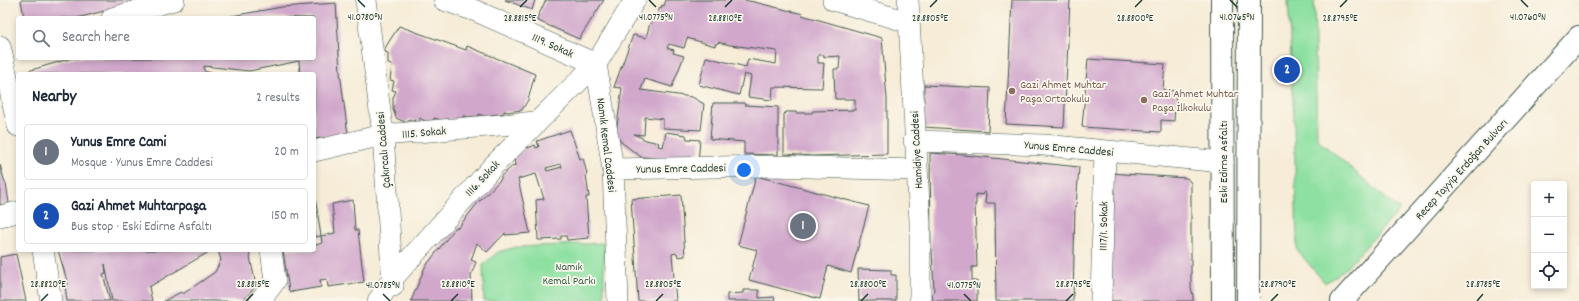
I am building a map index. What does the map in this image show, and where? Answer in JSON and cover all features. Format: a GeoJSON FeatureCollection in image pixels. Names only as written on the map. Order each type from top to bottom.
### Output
{"type":"FeatureCollection","features":[{"type":"Feature","properties":{"kind":"main road","name":"Eski Edirne Asfaltı"},"geometry":{"type":"LineString","coordinates":[[1222,0],[1223,301]]}},
{"type":"Feature","properties":{"kind":"main road"},"geometry":{"type":"LineString","coordinates":[[1250,0],[1248,291],[1261,301]]}},
{"type":"Feature","properties":{"kind":"main road","name":"Recep Tayyip Erdoğan Bulvarı"},"geometry":{"type":"LineString","coordinates":[[1342,301],[1579,37]]}},
{"type":"Feature","properties":{"kind":"street"},"geometry":{"type":"LineString","coordinates":[[119,16],[174,0]]}},
{"type":"Feature","properties":{"kind":"street","name":"Çakırcalı Caddesi"},"geometry":{"type":"LineString","coordinates":[[366,0],[383,135],[393,278],[393,301]]}},
{"type":"Feature","properties":{"kind":"street","name":"1119. Sokak"},"geometry":{"type":"LineString","coordinates":[[444,0],[478,5],[596,64]]}},
{"type":"Feature","properties":{"kind":"street"},"geometry":{"type":"LineString","coordinates":[[596,64],[635,0]]}},
{"type":"Feature","properties":{"kind":"street"},"geometry":{"type":"LineString","coordinates":[[833,0],[908,22]]}},
{"type":"Feature","properties":{"kind":"street","name":"Hamidiye Caddesi"},"geometry":{"type":"LineString","coordinates":[[908,0],[914,141],[917,170],[920,301]]}},
{"type":"Feature","properties":{"kind":"street"},"geometry":{"type":"LineString","coordinates":[[6,47],[16,113]]}},
{"type":"Feature","properties":{"kind":"street","name":"1116. Sokak"},"geometry":{"type":"LineString","coordinates":[[378,301],[393,278],[495,164],[596,64]]}},
{"type":"Feature","properties":{"kind":"street","name":"Namık Kemal Caddesi"},"geometry":{"type":"LineString","coordinates":[[596,64],[613,169],[618,301]]}},
{"type":"Feature","properties":{"kind":"street","name":"1115. Sokak"},"geometry":{"type":"LineString","coordinates":[[316,151],[383,135],[536,122]]}},
{"type":"Feature","properties":{"kind":"street","name":"Yunus Emre Caddesi"},"geometry":{"type":"LineString","coordinates":[[914,141],[1044,145],[1223,162]]}},
{"type":"Feature","properties":{"kind":"street","name":"1117/1. Sokak"},"geometry":{"type":"LineString","coordinates":[[1101,301],[1105,151]]}},
{"type":"Feature","properties":{"kind":"street","name":"Yunus Emre Caddesi"},"geometry":{"type":"LineString","coordinates":[[613,169],[772,166],[917,170]]}},
{"type":"Feature","properties":{"kind":"street"},"geometry":{"type":"LineString","coordinates":[[0,216],[16,212]]}},
{"type":"Feature","properties":{"kind":"street"},"geometry":{"type":"LineString","coordinates":[[43,252],[51,301]]}},
{"type":"Feature","properties":{"kind":"street"},"geometry":{"type":"LineString","coordinates":[[260,301],[275,281],[270,252]]}},
{"type":"Feature","properties":{"kind":"green space"},"geometry":{"type":"Polygon","coordinates":[[[1288,0],[1314,0],[1317,139],[1400,210],[1342,272],[1325,283],[1297,250],[1294,121],[1288,0]]]}},
{"type":"Feature","properties":{"kind":"green space","name":"Namık Kemal Parkı"},"geometry":{"type":"Polygon","coordinates":[[[604,243],[604,301],[484,301],[483,265],[498,252],[516,247],[604,243]]]}},
{"type":"Feature","properties":{"kind":"building"},"geometry":{"type":"Polygon","coordinates":[[[21,0],[143,0],[85,16],[24,16],[21,0]]]}},
{"type":"Feature","properties":{"kind":"building"},"geometry":{"type":"Polygon","coordinates":[[[505,0],[535,0],[532,10],[505,0]]]}},
{"type":"Feature","properties":{"kind":"building"},"geometry":{"type":"Polygon","coordinates":[[[546,0],[604,0],[579,39],[536,20],[546,0]]]}},
{"type":"Feature","properties":{"kind":"building"},"geometry":{"type":"Polygon","coordinates":[[[666,0],[744,0],[803,14],[802,15],[882,38],[887,99],[887,154],[812,156],[784,154],[784,114],[786,112],[812,113],[813,111],[855,110],[855,99],[835,99],[834,69],[839,69],[840,56],[824,57],[824,55],[818,55],[818,63],[824,63],[822,88],[773,87],[772,100],[748,97],[751,76],[744,74],[739,95],[699,85],[706,57],[746,67],[748,59],[776,64],[777,51],[718,42],[715,46],[687,38],[684,48],[669,44],[667,48],[674,50],[673,53],[684,56],[672,87],[645,79],[641,90],[692,97],[704,104],[701,130],[663,128],[663,119],[645,117],[644,135],[634,134],[646,140],[659,143],[658,146],[663,147],[666,132],[686,135],[687,139],[700,140],[698,162],[641,157],[621,142],[616,134],[622,88],[614,87],[633,35],[646,38],[650,23],[651,24],[654,18],[655,19],[660,7],[661,8],[662,5],[664,6],[666,0]]]}},
{"type":"Feature","properties":{"kind":"building"},"geometry":{"type":"Polygon","coordinates":[[[1012,0],[1070,0],[1064,127],[1006,124],[1012,0]]]}},
{"type":"Feature","properties":{"kind":"building"},"geometry":{"type":"Polygon","coordinates":[[[336,3],[340,72],[348,135],[316,139],[316,72],[300,72],[299,61],[249,71],[204,66],[204,71],[208,72],[28,71],[65,60],[316,60],[316,16],[232,16],[282,7],[336,3]]]}},
{"type":"Feature","properties":{"kind":"building"},"geometry":{"type":"Polygon","coordinates":[[[399,26],[466,50],[467,46],[535,74],[528,100],[522,110],[508,112],[504,111],[504,113],[484,116],[479,114],[479,116],[467,117],[464,115],[462,118],[452,120],[446,119],[445,121],[434,118],[433,121],[425,121],[420,118],[419,122],[409,119],[407,123],[396,118],[393,109],[393,98],[396,91],[392,90],[394,81],[390,80],[392,65],[388,64],[388,53],[385,52],[385,48],[399,26]]]}},
{"type":"Feature","properties":{"kind":"building"},"geometry":{"type":"Polygon","coordinates":[[[1088,59],[1165,64],[1163,90],[1176,91],[1174,121],[1161,120],[1161,132],[1082,127],[1088,59]]]}},
{"type":"Feature","properties":{"kind":"building"},"geometry":{"type":"Polygon","coordinates":[[[924,85],[990,88],[988,131],[923,127],[924,85]]]}},
{"type":"Feature","properties":{"kind":"building"},"geometry":{"type":"Polygon","coordinates":[[[713,103],[744,103],[745,105],[778,107],[778,155],[744,154],[744,142],[710,139],[713,103]]]}},
{"type":"Feature","properties":{"kind":"building"},"geometry":{"type":"Polygon","coordinates":[[[570,130],[580,159],[583,158],[587,174],[589,197],[586,197],[589,238],[567,240],[566,236],[561,236],[561,239],[538,240],[536,200],[544,199],[536,174],[518,179],[530,233],[505,235],[505,233],[487,252],[477,243],[471,260],[476,262],[471,275],[472,301],[411,301],[425,267],[456,227],[458,228],[480,200],[501,179],[501,176],[514,165],[515,166],[514,156],[522,152],[521,149],[526,146],[528,148],[535,145],[536,148],[539,147],[537,141],[570,130]],[[561,164],[546,168],[547,171],[562,167],[561,164]]]}},
{"type":"Feature","properties":{"kind":"building"},"geometry":{"type":"Polygon","coordinates":[[[930,153],[1079,167],[1075,206],[1073,301],[996,301],[995,203],[985,203],[986,193],[984,192],[983,195],[976,194],[975,204],[977,267],[972,267],[972,281],[977,281],[977,301],[933,301],[930,153]]]}},
{"type":"Feature","properties":{"kind":"building"},"geometry":{"type":"Polygon","coordinates":[[[0,165],[6,183],[9,203],[0,205],[0,165]]]}},
{"type":"Feature","properties":{"kind":"building"},"geometry":{"type":"Polygon","coordinates":[[[1109,173],[1187,178],[1191,183],[1191,288],[1193,301],[1111,301],[1109,173]]]}},
{"type":"Feature","properties":{"kind":"building"},"geometry":{"type":"Polygon","coordinates":[[[756,176],[869,206],[851,273],[828,266],[820,299],[749,280],[757,250],[738,245],[756,176]]]}},
{"type":"Feature","properties":{"kind":"building"},"geometry":{"type":"Polygon","coordinates":[[[681,195],[685,256],[678,257],[677,253],[672,254],[676,301],[638,301],[631,199],[681,195]]]}},
{"type":"Feature","properties":{"kind":"building"},"geometry":{"type":"Polygon","coordinates":[[[353,200],[355,230],[358,230],[364,282],[328,287],[327,279],[320,280],[321,287],[291,292],[289,291],[283,252],[316,252],[316,245],[322,243],[321,236],[335,233],[332,204],[353,200]]]}},
{"type":"Feature","properties":{"kind":"building"},"geometry":{"type":"Polygon","coordinates":[[[316,203],[321,236],[316,237],[316,203]]]}},
{"type":"Feature","properties":{"kind":"building"},"geometry":{"type":"Polygon","coordinates":[[[59,252],[210,252],[149,287],[152,301],[112,301],[105,264],[106,273],[103,274],[110,301],[67,301],[65,285],[68,284],[59,252]]]}},
{"type":"Feature","properties":{"kind":"building"},"geometry":{"type":"Polygon","coordinates":[[[219,252],[249,252],[256,286],[242,301],[164,301],[181,292],[183,294],[215,272],[221,260],[219,252]]]}},
{"type":"Feature","properties":{"kind":"building"},"geometry":{"type":"Polygon","coordinates":[[[16,254],[26,301],[0,301],[0,257],[16,254]]]}},
{"type":"Feature","properties":{"kind":"building"},"geometry":{"type":"Polygon","coordinates":[[[858,269],[891,270],[891,275],[896,275],[896,301],[859,301],[858,269]]]}},
{"type":"Feature","properties":{"kind":"building"},"geometry":{"type":"Polygon","coordinates":[[[743,290],[759,290],[759,298],[774,297],[775,301],[727,301],[727,294],[743,293],[743,290]]]}},
{"type":"Feature","properties":{"kind":"place","name":"Gazi Ahmet Muhtarpaşa"},"geometry":{"type":"Point","coordinates":[1287,70]}},
{"type":"Feature","properties":{"kind":"place","name":"Gazi Ahmet Muhtar Paşa Ortaokulu"},"geometry":{"type":"Point","coordinates":[1012,91]}},
{"type":"Feature","properties":{"kind":"place","name":"Gazi Ahmet Muhtar Paşa İlkokulu"},"geometry":{"type":"Point","coordinates":[1144,100]}},
{"type":"Feature","properties":{"kind":"place","name":"Yunus Emre Cami"},"geometry":{"type":"Point","coordinates":[803,226]}}]}
